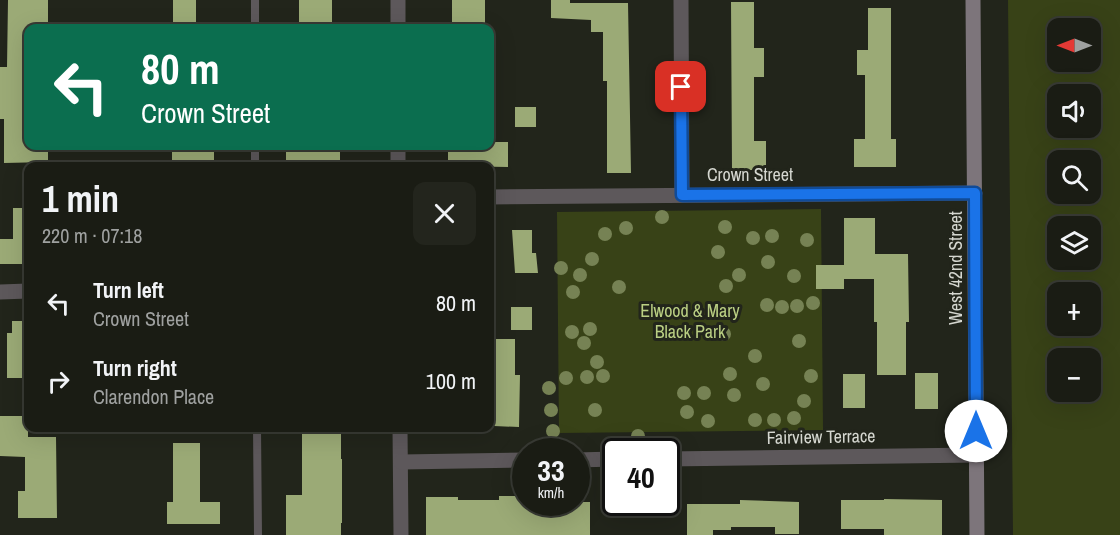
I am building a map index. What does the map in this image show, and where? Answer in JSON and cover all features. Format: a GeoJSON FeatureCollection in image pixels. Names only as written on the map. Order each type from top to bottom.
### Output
{"type":"FeatureCollection","features":[{"type":"Feature","properties":{"kind":"street"},"geometry":{"type":"LineString","coordinates":[[398,0],[398,24]]}},
{"type":"Feature","properties":{"kind":"street"},"geometry":{"type":"LineString","coordinates":[[681,0],[682,195]]}},
{"type":"Feature","properties":{"kind":"street","name":"West 42nd Street"},"geometry":{"type":"LineString","coordinates":[[973,0],[977,535]]}},
{"type":"Feature","properties":{"kind":"street","name":"Crown Street"},"geometry":{"type":"LineString","coordinates":[[494,197],[975,193]]}},
{"type":"Feature","properties":{"kind":"street"},"geometry":{"type":"LineString","coordinates":[[0,292],[24,291]]}},
{"type":"Feature","properties":{"kind":"street"},"geometry":{"type":"LineString","coordinates":[[400,432],[401,535]]}},
{"type":"Feature","properties":{"kind":"street","name":"Fairview Terrace"},"geometry":{"type":"LineString","coordinates":[[680,459],[977,455]]}},
{"type":"Feature","properties":{"kind":"street"},"geometry":{"type":"LineString","coordinates":[[401,462],[512,460]]}},
{"type":"Feature","properties":{"kind":"lane"},"geometry":{"type":"LineString","coordinates":[[255,0],[255,24]]}},
{"type":"Feature","properties":{"kind":"lane"},"geometry":{"type":"LineString","coordinates":[[257,432],[258,535]]}},
{"type":"Feature","properties":{"kind":"green space"},"geometry":{"type":"Polygon","coordinates":[[[1008,0],[1120,0],[1120,535],[1013,535],[1008,0]]]}},
{"type":"Feature","properties":{"kind":"green space","name":"Elwood & Mary Black Park"},"geometry":{"type":"Polygon","coordinates":[[[821,209],[823,430],[559,433],[557,212],[821,209]]]}},
{"type":"Feature","properties":{"kind":"building"},"geometry":{"type":"Polygon","coordinates":[[[8,0],[48,0],[48,24],[24,24],[24,150],[48,150],[48,162],[4,163],[4,119],[0,119],[0,67],[7,67],[8,0]]]}},
{"type":"Feature","properties":{"kind":"building"},"geometry":{"type":"Polygon","coordinates":[[[173,0],[196,0],[196,24],[173,24],[173,0]]]}},
{"type":"Feature","properties":{"kind":"building"},"geometry":{"type":"Polygon","coordinates":[[[299,0],[332,0],[332,24],[302,24],[299,22],[299,0]]]}},
{"type":"Feature","properties":{"kind":"building"},"geometry":{"type":"Polygon","coordinates":[[[452,0],[485,0],[485,24],[452,24],[452,0]]]}},
{"type":"Feature","properties":{"kind":"building"},"geometry":{"type":"Polygon","coordinates":[[[551,0],[570,0],[570,3],[628,3],[631,173],[607,173],[607,81],[603,81],[603,32],[591,32],[591,20],[551,18],[551,0]]]}},
{"type":"Feature","properties":{"kind":"building"},"geometry":{"type":"Polygon","coordinates":[[[731,2],[754,2],[754,48],[764,48],[764,77],[754,77],[754,141],[766,141],[766,170],[732,170],[731,2]]]}},
{"type":"Feature","properties":{"kind":"building"},"geometry":{"type":"Polygon","coordinates":[[[868,8],[891,8],[891,139],[896,139],[896,167],[854,167],[854,139],[865,139],[865,75],[857,75],[857,50],[868,50],[868,8]]]}},
{"type":"Feature","properties":{"kind":"building"},"geometry":{"type":"Polygon","coordinates":[[[515,107],[536,107],[536,127],[515,127],[515,107]]]}},
{"type":"Feature","properties":{"kind":"building"},"geometry":{"type":"Polygon","coordinates":[[[494,142],[508,142],[508,167],[494,167],[494,162],[448,162],[448,150],[494,150],[494,142]]]}},
{"type":"Feature","properties":{"kind":"building"},"geometry":{"type":"Polygon","coordinates":[[[172,150],[214,150],[214,162],[172,162],[172,150]]]}},
{"type":"Feature","properties":{"kind":"building"},"geometry":{"type":"Polygon","coordinates":[[[286,150],[340,150],[340,162],[286,162],[286,150]]]}},
{"type":"Feature","properties":{"kind":"building"},"geometry":{"type":"Polygon","coordinates":[[[13,208],[24,208],[24,264],[0,264],[0,239],[13,239],[13,208]]]}},
{"type":"Feature","properties":{"kind":"building"},"geometry":{"type":"Polygon","coordinates":[[[844,218],[875,218],[875,254],[908,254],[909,322],[906,322],[906,375],[877,375],[874,279],[844,279],[844,289],[816,289],[816,265],[844,265],[844,218]]]}},
{"type":"Feature","properties":{"kind":"building"},"geometry":{"type":"Polygon","coordinates":[[[512,230],[532,230],[532,253],[536,253],[538,273],[515,273],[512,230]]]}},
{"type":"Feature","properties":{"kind":"building"},"geometry":{"type":"Polygon","coordinates":[[[511,307],[532,307],[532,330],[511,330],[511,307]]]}},
{"type":"Feature","properties":{"kind":"building"},"geometry":{"type":"Polygon","coordinates":[[[12,321],[24,321],[24,378],[7,378],[7,333],[12,333],[12,321]]]}},
{"type":"Feature","properties":{"kind":"building"},"geometry":{"type":"Polygon","coordinates":[[[494,339],[515,339],[515,375],[520,375],[519,427],[494,426],[494,339]]]}},
{"type":"Feature","properties":{"kind":"building"},"geometry":{"type":"Polygon","coordinates":[[[915,373],[938,373],[938,409],[915,409],[915,373]]]}},
{"type":"Feature","properties":{"kind":"building"},"geometry":{"type":"Polygon","coordinates":[[[843,374],[865,374],[865,408],[843,408],[843,374]]]}},
{"type":"Feature","properties":{"kind":"building"},"geometry":{"type":"Polygon","coordinates":[[[0,416],[24,416],[24,432],[28,432],[28,437],[56,437],[57,518],[18,518],[18,491],[25,491],[25,457],[0,456],[0,416]]]}},
{"type":"Feature","properties":{"kind":"building"},"geometry":{"type":"Polygon","coordinates":[[[302,432],[341,432],[341,535],[286,535],[286,495],[302,495],[302,432]]]}},
{"type":"Feature","properties":{"kind":"building"},"geometry":{"type":"Polygon","coordinates":[[[173,443],[200,443],[200,502],[220,502],[220,524],[167,524],[167,502],[173,502],[173,443]]]}},
{"type":"Feature","properties":{"kind":"building"},"geometry":{"type":"Polygon","coordinates":[[[499,496],[512,496],[512,516],[590,516],[590,535],[426,535],[426,497],[499,500],[499,496]]]}},
{"type":"Feature","properties":{"kind":"building"},"geometry":{"type":"Polygon","coordinates":[[[740,500],[799,502],[799,534],[775,534],[775,527],[731,527],[731,530],[713,530],[713,535],[687,535],[687,504],[740,504],[740,500]]]}},
{"type":"Feature","properties":{"kind":"building"},"geometry":{"type":"Polygon","coordinates":[[[841,500],[942,500],[942,535],[884,535],[884,529],[841,529],[841,500]]]}},
{"type":"Feature","properties":{"kind":"route"},"geometry":{"type":"LineString","coordinates":[[681,87],[682,195],[975,193],[976,431]]}}]}
